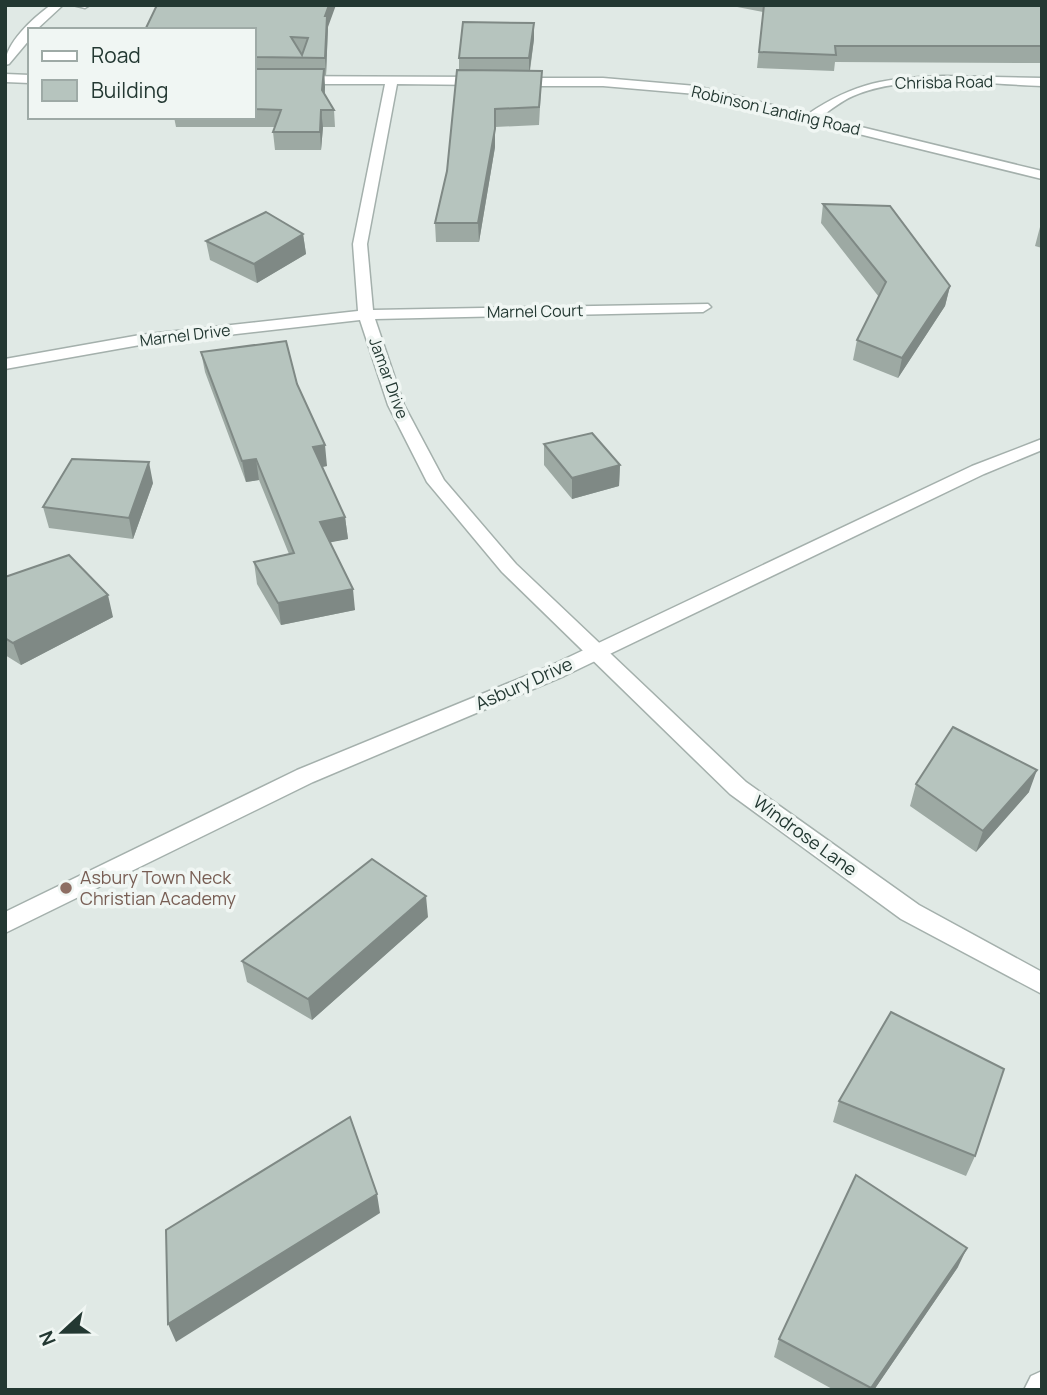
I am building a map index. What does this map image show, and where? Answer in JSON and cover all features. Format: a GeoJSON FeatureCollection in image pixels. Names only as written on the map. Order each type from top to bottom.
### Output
{"type":"FeatureCollection","features":[{"type":"Feature","properties":{"kind":"street"},"geometry":{"type":"LineString","coordinates":[[32,28],[58,5]]}},
{"type":"Feature","properties":{"kind":"street"},"geometry":{"type":"LineString","coordinates":[[78,5],[85,5]]}},
{"type":"Feature","properties":{"kind":"street"},"geometry":{"type":"LineString","coordinates":[[5,62],[28,33]]}},
{"type":"Feature","properties":{"kind":"street"},"geometry":{"type":"LineString","coordinates":[[5,78],[28,79]]}},
{"type":"Feature","properties":{"kind":"street","name":"Robinson Landing Road"},"geometry":{"type":"LineString","coordinates":[[256,80],[603,82],[696,90],[1042,175]]}},
{"type":"Feature","properties":{"kind":"street","name":"Jamar Drive"},"geometry":{"type":"LineString","coordinates":[[392,81],[360,244],[366,315],[396,405],[436,482],[509,568],[594,652]]}},
{"type":"Feature","properties":{"kind":"street","name":"Chrisba Road"},"geometry":{"type":"LineString","coordinates":[[812,117],[849,93],[887,84],[943,81],[1042,82]]}},
{"type":"Feature","properties":{"kind":"street","name":"Marnel Court"},"geometry":{"type":"LineString","coordinates":[[366,315],[704,307]]}},
{"type":"Feature","properties":{"kind":"street","name":"Marnel Drive"},"geometry":{"type":"LineString","coordinates":[[5,365],[140,340],[366,315]]}},
{"type":"Feature","properties":{"kind":"street","name":"Asbury Drive"},"geometry":{"type":"LineString","coordinates":[[5,923],[305,776],[556,671],[978,470],[1042,444]]}},
{"type":"Feature","properties":{"kind":"street","name":"Windrose Lane"},"geometry":{"type":"LineString","coordinates":[[594,652],[738,788],[910,912],[1042,984]]}},
{"type":"Feature","properties":{"kind":"building"},"geometry":{"type":"Polygon","coordinates":[[[157,5],[329,5],[325,16],[325,58],[256,57],[256,28],[146,28],[157,5]],[[291,37],[302,55],[308,38],[291,37]]]}},
{"type":"Feature","properties":{"kind":"building"},"geometry":{"type":"Polygon","coordinates":[[[764,5],[1042,5],[1042,46],[835,46],[836,55],[759,52],[764,5]]]}},
{"type":"Feature","properties":{"kind":"building"},"geometry":{"type":"Polygon","coordinates":[[[463,22],[534,23],[529,58],[459,58],[463,22]]]}},
{"type":"Feature","properties":{"kind":"building"},"geometry":{"type":"Polygon","coordinates":[[[256,69],[324,69],[322,90],[334,110],[321,110],[320,132],[273,132],[281,110],[256,109],[256,69]]]}},
{"type":"Feature","properties":{"kind":"building"},"geometry":{"type":"Polygon","coordinates":[[[457,70],[542,71],[539,107],[495,109],[495,129],[478,223],[435,223],[447,171],[457,70]]]}},
{"type":"Feature","properties":{"kind":"building"},"geometry":{"type":"Polygon","coordinates":[[[823,204],[890,206],[950,286],[902,358],[857,340],[886,282],[823,204]]]}},
{"type":"Feature","properties":{"kind":"building"},"geometry":{"type":"Polygon","coordinates":[[[266,212],[303,234],[254,264],[206,241],[266,212]]]}},
{"type":"Feature","properties":{"kind":"building"},"geometry":{"type":"Polygon","coordinates":[[[286,341],[297,384],[325,445],[313,447],[345,517],[320,522],[353,589],[278,603],[254,562],[294,553],[256,459],[242,461],[201,352],[286,341]]]}},
{"type":"Feature","properties":{"kind":"building"},"geometry":{"type":"Polygon","coordinates":[[[592,433],[620,465],[572,478],[544,444],[592,433]]]}},
{"type":"Feature","properties":{"kind":"building"},"geometry":{"type":"Polygon","coordinates":[[[72,459],[149,462],[129,518],[43,507],[72,459]]]}},
{"type":"Feature","properties":{"kind":"building"},"geometry":{"type":"Polygon","coordinates":[[[69,555],[108,595],[13,643],[5,638],[5,577],[69,555]]]}},
{"type":"Feature","properties":{"kind":"building"},"geometry":{"type":"Polygon","coordinates":[[[953,727],[1037,770],[983,831],[916,784],[953,727]]]}},
{"type":"Feature","properties":{"kind":"building"},"geometry":{"type":"Polygon","coordinates":[[[372,859],[426,896],[308,999],[242,961],[372,859]]]}},
{"type":"Feature","properties":{"kind":"building"},"geometry":{"type":"Polygon","coordinates":[[[891,1012],[1004,1069],[975,1156],[839,1101],[891,1012]]]}},
{"type":"Feature","properties":{"kind":"building"},"geometry":{"type":"Polygon","coordinates":[[[350,1117],[377,1194],[168,1324],[166,1230],[350,1117]]]}},
{"type":"Feature","properties":{"kind":"building"},"geometry":{"type":"Polygon","coordinates":[[[856,1175],[967,1248],[871,1388],[779,1339],[856,1175]]]}},
{"type":"Feature","properties":{"kind":"place","name":"Asbury Town Neck Christian Academy"},"geometry":{"type":"Point","coordinates":[66,888]}}]}
